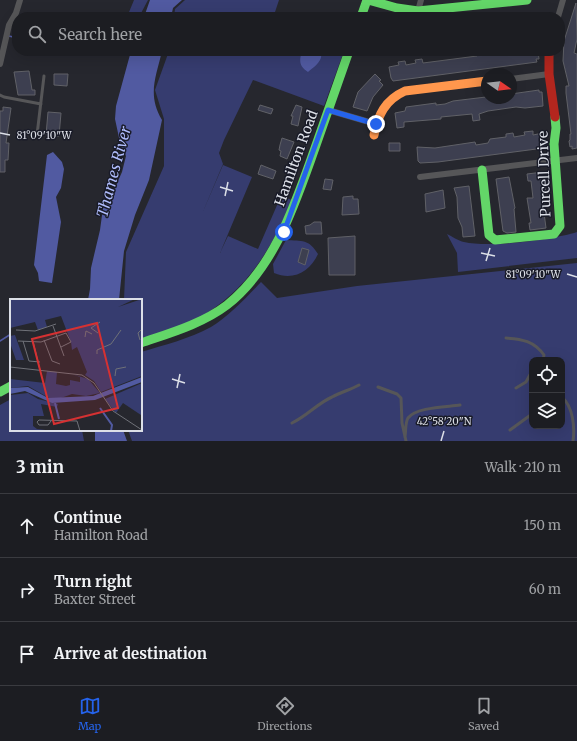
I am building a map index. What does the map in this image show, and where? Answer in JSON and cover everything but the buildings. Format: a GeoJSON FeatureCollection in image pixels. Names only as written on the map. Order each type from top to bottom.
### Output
{"type":"FeatureCollection","features":[{"type":"Feature","properties":{"kind":"street"},"geometry":{"type":"LineString","coordinates":[[16,12],[20,0]]}},
{"type":"Feature","properties":{"kind":"street"},"geometry":{"type":"LineString","coordinates":[[363,12],[367,0],[397,8],[418,11],[527,0]]}},
{"type":"Feature","properties":{"kind":"street"},"geometry":{"type":"LineString","coordinates":[[418,11],[421,0]]}},
{"type":"Feature","properties":{"kind":"street"},"geometry":{"type":"LineString","coordinates":[[559,12],[563,0]]}},
{"type":"Feature","properties":{"kind":"street"},"geometry":{"type":"LineString","coordinates":[[0,64],[8,25],[12,19]]}},
{"type":"Feature","properties":{"kind":"street","name":"Hamilton Road"},"geometry":{"type":"LineString","coordinates":[[142,343],[200,322],[236,298],[266,263],[284,232],[347,56]]}},
{"type":"Feature","properties":{"kind":"street","name":"Purcell Drive"},"geometry":{"type":"LineString","coordinates":[[482,170],[489,235],[495,240],[554,234],[560,226],[554,144],[556,128],[548,56]]}},
{"type":"Feature","properties":{"kind":"street"},"geometry":{"type":"LineString","coordinates":[[517,78],[549,74]]}},
{"type":"Feature","properties":{"kind":"street"},"geometry":{"type":"LineString","coordinates":[[374,135],[376,124],[386,102],[393,95],[405,91],[481,82]]}},
{"type":"Feature","properties":{"kind":"street"},"geometry":{"type":"LineString","coordinates":[[328,110],[376,124]]}},
{"type":"Feature","properties":{"kind":"street"},"geometry":{"type":"LineString","coordinates":[[420,176],[577,158]]}},
{"type":"Feature","properties":{"kind":"street"},"geometry":{"type":"LineString","coordinates":[[0,392],[10,387]]}},
{"type":"Feature","properties":{"kind":"lane"},"geometry":{"type":"LineString","coordinates":[[37,135],[44,76]]}},
{"type":"Feature","properties":{"kind":"lane"},"geometry":{"type":"LineString","coordinates":[[0,95],[41,104]]}},
{"type":"Feature","properties":{"kind":"lane"},"geometry":{"type":"LineString","coordinates":[[506,338],[522,339],[537,345],[544,355],[544,357]]}},
{"type":"Feature","properties":{"kind":"lane"},"geometry":{"type":"LineString","coordinates":[[516,388],[526,382],[529,377]]}},
{"type":"Feature","properties":{"kind":"lane"},"geometry":{"type":"LineString","coordinates":[[292,424],[308,415],[331,397],[359,385]]}},
{"type":"Feature","properties":{"kind":"lane"},"geometry":{"type":"LineString","coordinates":[[378,387],[397,394],[401,398],[406,439]]}},
{"type":"Feature","properties":{"kind":"lane"},"geometry":{"type":"LineString","coordinates":[[565,401],[569,405],[570,410],[574,434],[573,441]]}},
{"type":"Feature","properties":{"kind":"lane"},"geometry":{"type":"LineString","coordinates":[[406,439],[406,422],[412,415],[431,408],[460,405]]}},
{"type":"Feature","properties":{"kind":"lane"},"geometry":{"type":"LineString","coordinates":[[510,430],[529,416]]}},
{"type":"Feature","properties":{"kind":"shaded area"},"geometry":{"type":"Polygon","coordinates":[[[134,0],[148,0],[142,12],[129,12],[134,0]]]}},
{"type":"Feature","properties":{"kind":"shaded area"},"geometry":{"type":"Polygon","coordinates":[[[150,0],[182,0],[173,8],[172,12],[146,12],[150,0]]]}},
{"type":"Feature","properties":{"kind":"shaded area"},"geometry":{"type":"Polygon","coordinates":[[[185,0],[279,0],[275,12],[175,12],[175,9],[185,0]]]}},
{"type":"Feature","properties":{"kind":"shaded area"},"geometry":{"type":"Polygon","coordinates":[[[130,56],[161,56],[155,78],[154,94],[157,111],[162,120],[149,180],[135,215],[124,251],[119,299],[88,299],[91,268],[100,230],[103,208],[114,190],[122,172],[126,156],[121,147],[115,119],[116,106],[130,56]]]}},
{"type":"Feature","properties":{"kind":"shaded area"},"geometry":{"type":"Polygon","coordinates":[[[167,56],[342,56],[324,106],[253,80],[219,153],[223,164],[202,214],[223,165],[252,177],[220,253],[228,236],[258,249],[281,196],[292,200],[266,252],[244,282],[231,295],[216,307],[193,321],[142,339],[142,299],[124,299],[126,252],[164,166],[164,119],[155,90],[167,56]]]}},
{"type":"Feature","properties":{"kind":"shaded area"},"geometry":{"type":"Polygon","coordinates":[[[301,56],[321,56],[316,66],[308,72],[301,65],[301,56]]]}},
{"type":"Feature","properties":{"kind":"shaded area"},"geometry":{"type":"Polygon","coordinates":[[[53,152],[62,162],[64,169],[61,188],[56,197],[61,222],[52,283],[39,281],[38,273],[34,265],[47,155],[53,152]]]}},
{"type":"Feature","properties":{"kind":"shaded area"},"geometry":{"type":"Polygon","coordinates":[[[577,232],[577,258],[458,272],[457,253],[447,234],[460,241],[475,244],[504,244],[552,238],[577,232]]]}},
{"type":"Feature","properties":{"kind":"shaded area"},"geometry":{"type":"Polygon","coordinates":[[[286,240],[308,243],[318,254],[306,270],[288,276],[274,273],[273,264],[286,240]]]}},
{"type":"Feature","properties":{"kind":"shaded area"},"geometry":{"type":"Polygon","coordinates":[[[577,263],[577,441],[132,441],[128,431],[142,431],[142,352],[185,338],[211,327],[244,300],[261,282],[277,298],[357,286],[577,263]]]}},
{"type":"Feature","properties":{"kind":"shaded area"},"geometry":{"type":"Polygon","coordinates":[[[10,400],[10,431],[82,431],[84,441],[0,441],[0,405],[10,400]]]}},
{"type":"Feature","properties":{"kind":"shaded area"},"geometry":{"type":"Polygon","coordinates":[[[95,431],[123,431],[127,441],[95,441],[95,431]]]}},
{"type":"Feature","properties":{"kind":"waterway"},"geometry":{"type":"LineString","coordinates":[[0,341],[10,335]]}},
{"type":"Feature","properties":{"kind":"traffic: fast"},"geometry":{"type":"LineString","coordinates":[[363,12],[367,0]]}},
{"type":"Feature","properties":{"kind":"traffic: fast"},"geometry":{"type":"LineString","coordinates":[[368,0],[397,8],[418,11],[527,0]]}},
{"type":"Feature","properties":{"kind":"traffic: fast"},"geometry":{"type":"LineString","coordinates":[[142,343],[196,323],[217,312],[244,290],[258,272],[282,233],[300,191],[347,56]]}},
{"type":"Feature","properties":{"kind":"traffic: fast"},"geometry":{"type":"LineString","coordinates":[[482,170],[489,235],[495,240],[554,234],[560,226],[554,144],[556,128],[555,117]]}},
{"type":"Feature","properties":{"kind":"traffic: fast"},"geometry":{"type":"LineString","coordinates":[[0,392],[10,387]]}},
{"type":"Feature","properties":{"kind":"traffic: slow"},"geometry":{"type":"LineString","coordinates":[[374,135],[380,115],[387,104],[405,91],[481,82]]}},
{"type":"Feature","properties":{"kind":"traffic: jam"},"geometry":{"type":"LineString","coordinates":[[549,56],[549,74],[555,117]]}},
{"type":"Feature","properties":{"kind":"route"},"geometry":{"type":"LineString","coordinates":[[284,232],[328,110],[376,124]]}},
{"type":"Feature","properties":{"kind":"water label","name":"Thames River"},"geometry":{"type":"Point","coordinates":[114,172]}}]}
